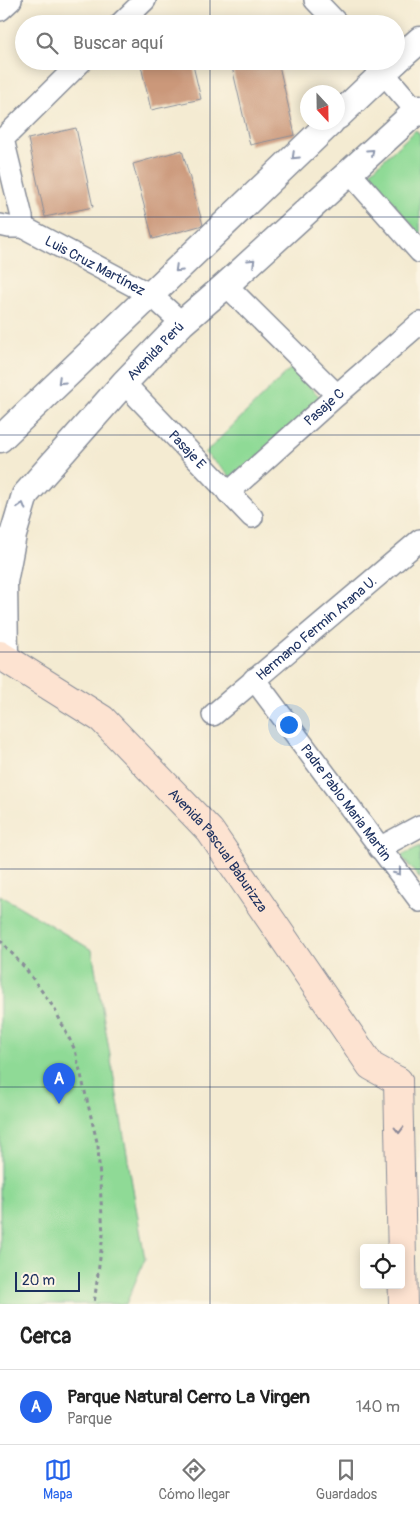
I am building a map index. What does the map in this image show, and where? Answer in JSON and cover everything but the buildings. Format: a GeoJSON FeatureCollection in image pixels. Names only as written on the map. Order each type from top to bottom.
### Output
{"type":"FeatureCollection","features":[{"type":"Feature","properties":{"kind":"main road","name":"Avenida Pascual Baburizza"},"geometry":{"type":"LineString","coordinates":[[2,657],[102,719],[210,831],[371,1066],[409,1081]]}},
{"type":"Feature","properties":{"kind":"main road"},"geometry":{"type":"LineString","coordinates":[[404,1304],[409,1081]]}},
{"type":"Feature","properties":{"kind":"street"},"geometry":{"type":"LineString","coordinates":[[129,15],[145,0]]}},
{"type":"Feature","properties":{"kind":"street"},"geometry":{"type":"LineString","coordinates":[[315,0],[329,15]]}},
{"type":"Feature","properties":{"kind":"street"},"geometry":{"type":"LineString","coordinates":[[405,51],[420,40]]}},
{"type":"Feature","properties":{"kind":"street"},"geometry":{"type":"LineString","coordinates":[[8,229],[22,217],[3,138],[73,70]]}},
{"type":"Feature","properties":{"kind":"street"},"geometry":{"type":"LineString","coordinates":[[345,109],[381,70]]}},
{"type":"Feature","properties":{"kind":"street"},"geometry":{"type":"LineString","coordinates":[[391,70],[419,112]]}},
{"type":"Feature","properties":{"kind":"street","name":"Avenida Perú"},"geometry":{"type":"LineString","coordinates":[[2,657],[4,582],[13,534],[26,495],[124,383],[182,323],[349,172],[419,112]]}},
{"type":"Feature","properties":{"kind":"street"},"geometry":{"type":"LineString","coordinates":[[0,439],[323,130]]}},
{"type":"Feature","properties":{"kind":"street"},"geometry":{"type":"LineString","coordinates":[[349,172],[420,252]]}},
{"type":"Feature","properties":{"kind":"street","name":"Luis Cruz Martínez"},"geometry":{"type":"LineString","coordinates":[[8,229],[151,295],[182,323]]}},
{"type":"Feature","properties":{"kind":"street"},"geometry":{"type":"LineString","coordinates":[[226,285],[337,395]]}},
{"type":"Feature","properties":{"kind":"street","name":"Pasaje C"},"geometry":{"type":"LineString","coordinates":[[228,493],[420,323]]}},
{"type":"Feature","properties":{"kind":"street","name":"Pasaje E"},"geometry":{"type":"LineString","coordinates":[[124,383],[252,517]]}},
{"type":"Feature","properties":{"kind":"street","name":"Hermano Fermin Arana U."},"geometry":{"type":"LineString","coordinates":[[212,715],[416,547]]}},
{"type":"Feature","properties":{"kind":"street","name":"Padre Pablo Maria Martin"},"geometry":{"type":"LineString","coordinates":[[254,679],[420,901]]}},
{"type":"Feature","properties":{"kind":"street"},"geometry":{"type":"LineString","coordinates":[[379,848],[420,826]]}},
{"type":"Feature","properties":{"kind":"path"},"geometry":{"type":"LineString","coordinates":[[0,940],[25,968],[54,1008],[75,1050],[98,1146],[103,1235],[94,1304]]}},
{"type":"Feature","properties":{"kind":"green space"},"geometry":{"type":"Polygon","coordinates":[[[416,130],[420,135],[420,234],[368,174],[416,130]]]}},
{"type":"Feature","properties":{"kind":"green space"},"geometry":{"type":"Polygon","coordinates":[[[291,368],[321,398],[234,480],[205,453],[291,368]]]}},
{"type":"Feature","properties":{"kind":"green space"},"geometry":{"type":"Polygon","coordinates":[[[420,846],[420,879],[401,856],[420,846]]]}},
{"type":"Feature","properties":{"kind":"green space"},"geometry":{"type":"Polygon","coordinates":[[[0,895],[92,950],[145,1259],[126,1304],[0,1304],[0,895]]]}},
{"type":"Feature","properties":{"kind":"place","name":"Parque Natural Cerro La Virgen"},"geometry":{"type":"Point","coordinates":[59,1104]}}]}
